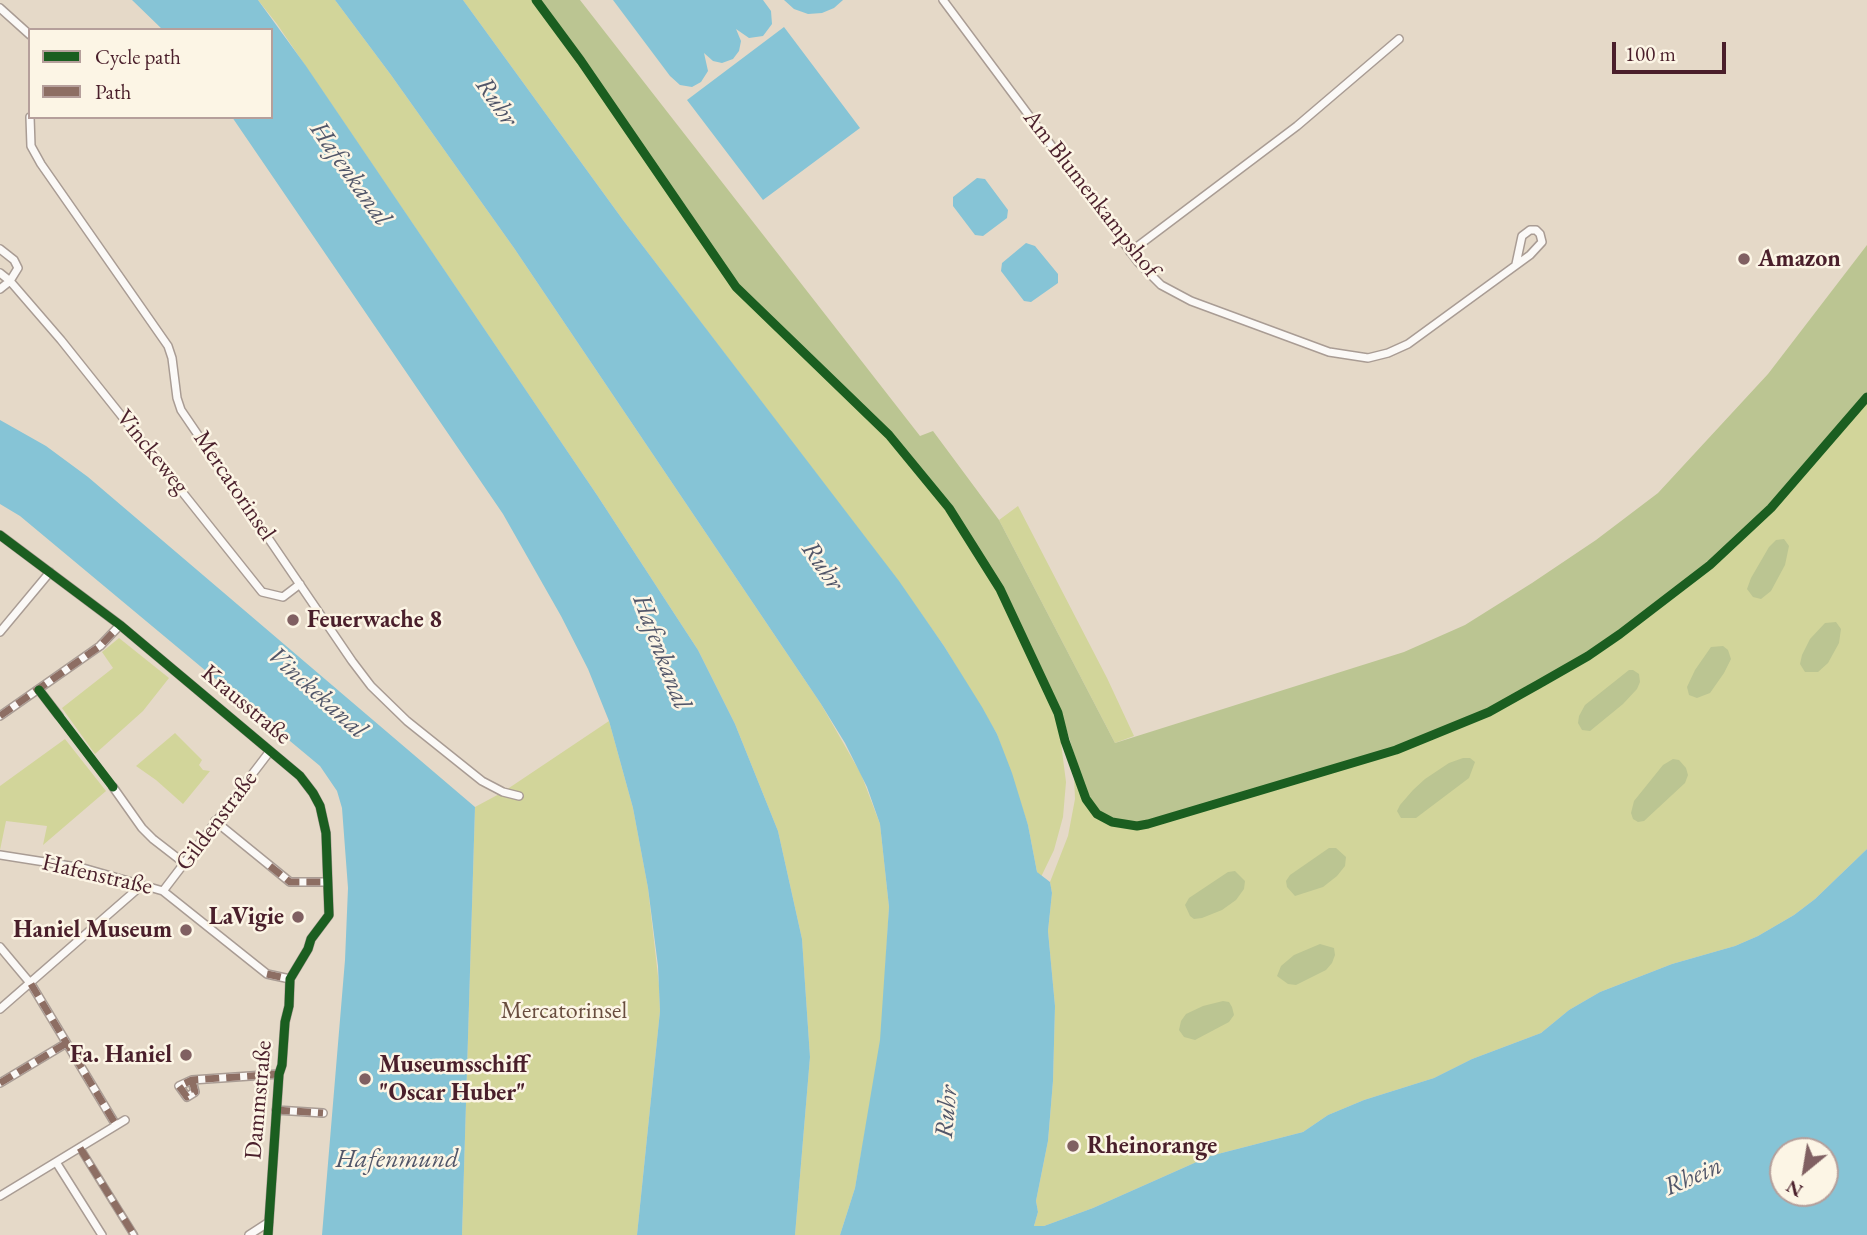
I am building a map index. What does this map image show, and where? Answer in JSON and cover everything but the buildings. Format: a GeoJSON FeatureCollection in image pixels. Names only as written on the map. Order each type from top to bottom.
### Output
{"type":"FeatureCollection","features":[{"type":"Feature","properties":{"kind":"street","name":"Am Blumenkampshof"},"geometry":{"type":"LineString","coordinates":[[943,0],[1130,252],[1161,285],[1191,301],[1329,352],[1358,357],[1377,356],[1408,344],[1517,264],[1537,249],[1542,242],[1536,230],[1530,230],[1522,236],[1517,264]]}},
{"type":"Feature","properties":{"kind":"street"},"geometry":{"type":"LineString","coordinates":[[0,8],[28,33]]}},
{"type":"Feature","properties":{"kind":"street"},"geometry":{"type":"LineString","coordinates":[[1130,252],[1297,126],[1399,39]]}},
{"type":"Feature","properties":{"kind":"street","name":"Mercatorinsel"},"geometry":{"type":"LineString","coordinates":[[30,119],[31,146],[41,164],[168,346],[181,410],[352,661],[385,701],[407,721],[482,781],[503,792],[519,796]]}},
{"type":"Feature","properties":{"kind":"street"},"geometry":{"type":"LineString","coordinates":[[0,248],[14,260],[18,268],[10,281],[0,289]]}},
{"type":"Feature","properties":{"kind":"street","name":"Vinckeweg"},"geometry":{"type":"LineString","coordinates":[[0,273],[10,281],[143,440],[262,592],[283,597],[300,584]]}},
{"type":"Feature","properties":{"kind":"street","name":"Krausstraße"},"geometry":{"type":"LineString","coordinates":[[0,535],[120,625],[300,776],[313,793],[320,806],[326,833],[329,915],[311,939],[294,971]]}},
{"type":"Feature","properties":{"kind":"street"},"geometry":{"type":"LineString","coordinates":[[0,632],[50,572]]}},
{"type":"Feature","properties":{"kind":"street"},"geometry":{"type":"LineString","coordinates":[[0,716],[100,646],[120,625]]}},
{"type":"Feature","properties":{"kind":"street"},"geometry":{"type":"LineString","coordinates":[[39,690],[59,716]]}},
{"type":"Feature","properties":{"kind":"street","name":"Gildenstraße"},"geometry":{"type":"LineString","coordinates":[[163,891],[270,751]]}},
{"type":"Feature","properties":{"kind":"street"},"geometry":{"type":"LineString","coordinates":[[113,787],[147,834],[184,863]]}},
{"type":"Feature","properties":{"kind":"street"},"geometry":{"type":"LineString","coordinates":[[215,821],[289,882],[327,882]]}},
{"type":"Feature","properties":{"kind":"street","name":"Hafenstraße"},"geometry":{"type":"LineString","coordinates":[[0,855],[83,868],[163,891],[267,974],[290,979]]}},
{"type":"Feature","properties":{"kind":"street"},"geometry":{"type":"LineString","coordinates":[[0,1009],[142,885]]}},
{"type":"Feature","properties":{"kind":"street"},"geometry":{"type":"LineString","coordinates":[[0,947],[31,984],[65,1044],[117,1125]]}},
{"type":"Feature","properties":{"kind":"street","name":"Dammstraße"},"geometry":{"type":"LineString","coordinates":[[268,1235],[279,1074],[289,1006],[290,979],[294,971]]}},
{"type":"Feature","properties":{"kind":"street"},"geometry":{"type":"LineString","coordinates":[[0,1083],[65,1044]]}},
{"type":"Feature","properties":{"kind":"street"},"geometry":{"type":"LineString","coordinates":[[192,1080],[279,1074]]}},
{"type":"Feature","properties":{"kind":"street"},"geometry":{"type":"LineString","coordinates":[[276,1110],[323,1112]]}},
{"type":"Feature","properties":{"kind":"street"},"geometry":{"type":"LineString","coordinates":[[0,1196],[125,1120]]}},
{"type":"Feature","properties":{"kind":"street"},"geometry":{"type":"LineString","coordinates":[[80,1148],[134,1235]]}},
{"type":"Feature","properties":{"kind":"street"},"geometry":{"type":"LineString","coordinates":[[56,1162],[102,1235]]}},
{"type":"Feature","properties":{"kind":"street"},"geometry":{"type":"LineString","coordinates":[[249,1235],[269,1222]]}},
{"type":"Feature","properties":{"kind":"green space"},"geometry":{"type":"Polygon","coordinates":[[[258,0],[335,0],[514,248],[821,704],[861,774],[880,824],[889,907],[881,1042],[855,1188],[840,1235],[795,1235],[810,1057],[802,939],[778,831],[735,724],[698,650],[597,495],[277,24],[258,0]]]}},
{"type":"Feature","properties":{"kind":"green space"},"geometry":{"type":"Polygon","coordinates":[[[463,0],[532,0],[734,289],[887,437],[917,471],[975,551],[997,589],[1055,713],[1066,782],[1063,817],[1054,850],[1041,877],[1037,872],[1028,825],[997,734],[944,646],[898,581],[623,220],[463,0]]]}},
{"type":"Feature","properties":{"kind":"green space"},"geometry":{"type":"Polygon","coordinates":[[[539,0],[580,0],[920,436],[933,431],[999,520],[1115,743],[1404,652],[1465,625],[1532,583],[1596,540],[1658,493],[1768,374],[1867,245],[1867,392],[1769,507],[1709,563],[1586,654],[1488,709],[1395,747],[1147,822],[1137,824],[1113,820],[1098,812],[1088,798],[1061,712],[1002,588],[950,507],[920,467],[890,434],[724,267],[687,208],[539,0]]]}},
{"type":"Feature","properties":{"kind":"green space"},"geometry":{"type":"Polygon","coordinates":[[[1867,402],[1867,849],[1815,899],[1758,936],[1735,946],[1672,964],[1600,992],[1569,1010],[1541,1033],[1472,1059],[1434,1078],[1364,1100],[1328,1115],[1303,1132],[1210,1156],[1093,1208],[1044,1226],[1034,1226],[1048,1141],[1053,1081],[1055,1006],[1048,931],[1052,893],[1050,882],[1068,836],[1075,799],[1074,775],[1084,800],[1095,815],[1124,827],[1148,827],[1397,753],[1490,715],[1590,658],[1653,614],[1712,567],[1774,509],[1867,402]]]}},
{"type":"Feature","properties":{"kind":"green space"},"geometry":{"type":"Polygon","coordinates":[[[1018,506],[1134,736],[1115,743],[999,520],[1018,506]]]}},
{"type":"Feature","properties":{"kind":"green space"},"geometry":{"type":"Polygon","coordinates":[[[1784,539],[1789,546],[1785,565],[1771,591],[1761,599],[1753,597],[1747,589],[1751,578],[1769,547],[1776,540],[1784,539]]]}},
{"type":"Feature","properties":{"kind":"green space"},"geometry":{"type":"Polygon","coordinates":[[[1836,622],[1841,629],[1839,643],[1828,663],[1818,672],[1805,672],[1800,664],[1810,639],[1825,623],[1836,622]]]}},
{"type":"Feature","properties":{"kind":"green space"},"geometry":{"type":"Polygon","coordinates":[[[119,638],[169,678],[143,711],[95,754],[62,708],[113,668],[102,652],[119,638]]]}},
{"type":"Feature","properties":{"kind":"green space"},"geometry":{"type":"Polygon","coordinates":[[[1723,646],[1728,650],[1731,659],[1724,673],[1710,693],[1697,698],[1689,695],[1687,687],[1695,670],[1711,647],[1723,646]]]}},
{"type":"Feature","properties":{"kind":"green space"},"geometry":{"type":"Polygon","coordinates":[[[1629,670],[1639,674],[1637,689],[1590,731],[1582,730],[1578,723],[1585,705],[1629,670]]]}},
{"type":"Feature","properties":{"kind":"green space","name":"Mercatorinsel"},"geometry":{"type":"Polygon","coordinates":[[[609,721],[633,808],[648,888],[659,985],[660,1011],[637,1235],[462,1235],[475,807],[503,792],[609,721]]]}},
{"type":"Feature","properties":{"kind":"green space"},"geometry":{"type":"Polygon","coordinates":[[[175,733],[202,760],[199,765],[203,770],[210,771],[183,804],[136,766],[175,733]]]}},
{"type":"Feature","properties":{"kind":"green space"},"geometry":{"type":"Polygon","coordinates":[[[65,739],[106,791],[43,845],[47,826],[6,821],[0,850],[0,786],[65,739]]]}},
{"type":"Feature","properties":{"kind":"green space"},"geometry":{"type":"Polygon","coordinates":[[[1470,758],[1475,762],[1469,778],[1416,818],[1401,818],[1397,811],[1413,790],[1449,763],[1470,758]]]}},
{"type":"Feature","properties":{"kind":"green space"},"geometry":{"type":"Polygon","coordinates":[[[1673,759],[1679,760],[1686,768],[1688,775],[1685,783],[1644,821],[1633,819],[1631,813],[1634,801],[1663,765],[1673,759]]]}},
{"type":"Feature","properties":{"kind":"green space"},"geometry":{"type":"Polygon","coordinates":[[[1329,848],[1336,848],[1346,857],[1345,866],[1323,887],[1295,896],[1287,887],[1286,881],[1290,875],[1329,848]]]}},
{"type":"Feature","properties":{"kind":"green space"},"geometry":{"type":"Polygon","coordinates":[[[1235,871],[1245,881],[1244,889],[1236,900],[1222,910],[1202,918],[1194,919],[1190,916],[1185,905],[1189,898],[1228,872],[1235,871]]]}},
{"type":"Feature","properties":{"kind":"green space"},"geometry":{"type":"Polygon","coordinates":[[[1320,944],[1334,948],[1335,955],[1326,970],[1296,985],[1288,984],[1277,976],[1281,966],[1294,955],[1320,944]]]}},
{"type":"Feature","properties":{"kind":"green space"},"geometry":{"type":"Polygon","coordinates":[[[1223,1001],[1229,1002],[1232,1007],[1234,1015],[1229,1022],[1195,1040],[1184,1037],[1179,1030],[1186,1014],[1223,1001]]]}},
{"type":"Feature","properties":{"kind":"water","name":"Hafenkanal"},"geometry":{"type":"Polygon","coordinates":[[[132,0],[258,0],[306,66],[597,495],[698,650],[735,724],[778,831],[802,939],[810,1057],[795,1235],[637,1235],[660,1011],[658,966],[648,888],[633,808],[609,721],[588,669],[561,616],[503,514],[233,119],[273,119],[273,28],[161,28],[132,0]]]}},
{"type":"Feature","properties":{"kind":"water"},"geometry":{"type":"Polygon","coordinates":[[[335,0],[463,0],[623,220],[899,581],[982,707],[997,734],[1012,773],[1028,825],[1037,872],[1050,882],[1052,893],[1048,931],[1055,1006],[1053,1081],[1048,1141],[1034,1226],[1044,1226],[1093,1208],[1210,1156],[1303,1132],[1328,1115],[1364,1100],[1434,1078],[1472,1059],[1541,1033],[1569,1010],[1600,992],[1672,964],[1735,946],[1758,936],[1815,899],[1867,849],[1867,1235],[840,1235],[855,1188],[880,1040],[889,907],[880,824],[867,787],[821,704],[514,248],[335,0]]]}},
{"type":"Feature","properties":{"kind":"water"},"geometry":{"type":"Polygon","coordinates":[[[613,0],[763,0],[771,11],[772,24],[763,36],[749,38],[736,29],[741,41],[739,51],[733,59],[722,63],[713,61],[704,53],[708,71],[701,82],[692,87],[680,85],[670,76],[613,0]]]}},
{"type":"Feature","properties":{"kind":"water"},"geometry":{"type":"Polygon","coordinates":[[[784,0],[843,0],[822,13],[808,14],[794,9],[784,0]]]}},
{"type":"Feature","properties":{"kind":"water"},"geometry":{"type":"Polygon","coordinates":[[[784,27],[860,128],[763,200],[687,100],[784,27]]]}},
{"type":"Feature","properties":{"kind":"water"},"geometry":{"type":"Polygon","coordinates":[[[977,178],[985,179],[1008,210],[1007,218],[983,236],[975,235],[953,206],[953,197],[977,178]]]}},
{"type":"Feature","properties":{"kind":"water"},"geometry":{"type":"Polygon","coordinates":[[[1026,243],[1035,246],[1058,274],[1058,283],[1031,302],[1024,301],[1001,271],[1002,263],[1026,243]]]}},
{"type":"Feature","properties":{"kind":"water"},"geometry":{"type":"Polygon","coordinates":[[[0,420],[46,446],[88,477],[475,807],[462,1235],[322,1235],[345,960],[348,888],[342,808],[337,791],[320,766],[20,516],[0,504],[0,420]]]}},
{"type":"Feature","properties":{"kind":"marked path"},"geometry":{"type":"LineString","coordinates":[[0,716],[100,646],[120,625]]}},
{"type":"Feature","properties":{"kind":"marked path"},"geometry":{"type":"LineString","coordinates":[[270,866],[290,882],[327,882]]}},
{"type":"Feature","properties":{"kind":"marked path"},"geometry":{"type":"LineString","coordinates":[[267,974],[290,979]]}},
{"type":"Feature","properties":{"kind":"marked path"},"geometry":{"type":"LineString","coordinates":[[31,984],[116,1125]]}},
{"type":"Feature","properties":{"kind":"marked path"},"geometry":{"type":"LineString","coordinates":[[0,1083],[65,1044]]}},
{"type":"Feature","properties":{"kind":"marked path"},"geometry":{"type":"LineString","coordinates":[[192,1080],[195,1092],[187,1097],[179,1086],[192,1080],[279,1074]]}},
{"type":"Feature","properties":{"kind":"marked path"},"geometry":{"type":"LineString","coordinates":[[276,1110],[323,1113]]}},
{"type":"Feature","properties":{"kind":"marked path"},"geometry":{"type":"LineString","coordinates":[[80,1148],[134,1235]]}},
{"type":"Feature","properties":{"kind":"cycle path"},"geometry":{"type":"LineString","coordinates":[[536,0],[736,287],[889,435],[949,508],[1000,589],[1058,713],[1086,799],[1097,814],[1112,822],[1137,826],[1148,824],[1396,750],[1489,712],[1539,684],[1620,634],[1710,565],[1771,508],[1867,397]]}},
{"type":"Feature","properties":{"kind":"cycle path"},"geometry":{"type":"LineString","coordinates":[[0,535],[120,625],[300,776],[320,806],[326,833],[329,915],[311,939],[290,979],[289,1006],[279,1074],[268,1235]]}},
{"type":"Feature","properties":{"kind":"cycle path"},"geometry":{"type":"LineString","coordinates":[[39,690],[113,787]]}},
{"type":"Feature","properties":{"kind":"place","name":"Amazon"},"geometry":{"type":"Point","coordinates":[1744,259]}},
{"type":"Feature","properties":{"kind":"place","name":"Feuerwache 8"},"geometry":{"type":"Point","coordinates":[293,620]}},
{"type":"Feature","properties":{"kind":"place","name":"LaVigie"},"geometry":{"type":"Point","coordinates":[298,917]}},
{"type":"Feature","properties":{"kind":"place","name":"Haniel Museum"},"geometry":{"type":"Point","coordinates":[186,930]}},
{"type":"Feature","properties":{"kind":"place","name":"Fa. Haniel"},"geometry":{"type":"Point","coordinates":[186,1055]}},
{"type":"Feature","properties":{"kind":"place","name":"Museumsschiff \"Oscar Huber\""},"geometry":{"type":"Point","coordinates":[365,1079]}},
{"type":"Feature","properties":{"kind":"place","name":"Rheinorange"},"geometry":{"type":"Point","coordinates":[1073,1146]}},
{"type":"Feature","properties":{"kind":"water label","name":"Ruhr"},"geometry":{"type":"Point","coordinates":[496,102]}},
{"type":"Feature","properties":{"kind":"water label","name":"Ruhr"},"geometry":{"type":"Point","coordinates":[822,566]}},
{"type":"Feature","properties":{"kind":"water label","name":"Vinckekanal"},"geometry":{"type":"Point","coordinates":[317,693]}},
{"type":"Feature","properties":{"kind":"water label","name":"Ruhr"},"geometry":{"type":"Point","coordinates":[947,1112]}},
{"type":"Feature","properties":{"kind":"water label","name":"Hafenmund"},"geometry":{"type":"Point","coordinates":[397,1160]}},
{"type":"Feature","properties":{"kind":"water label","name":"Rhein"},"geometry":{"type":"Point","coordinates":[1693,1177]}}]}
